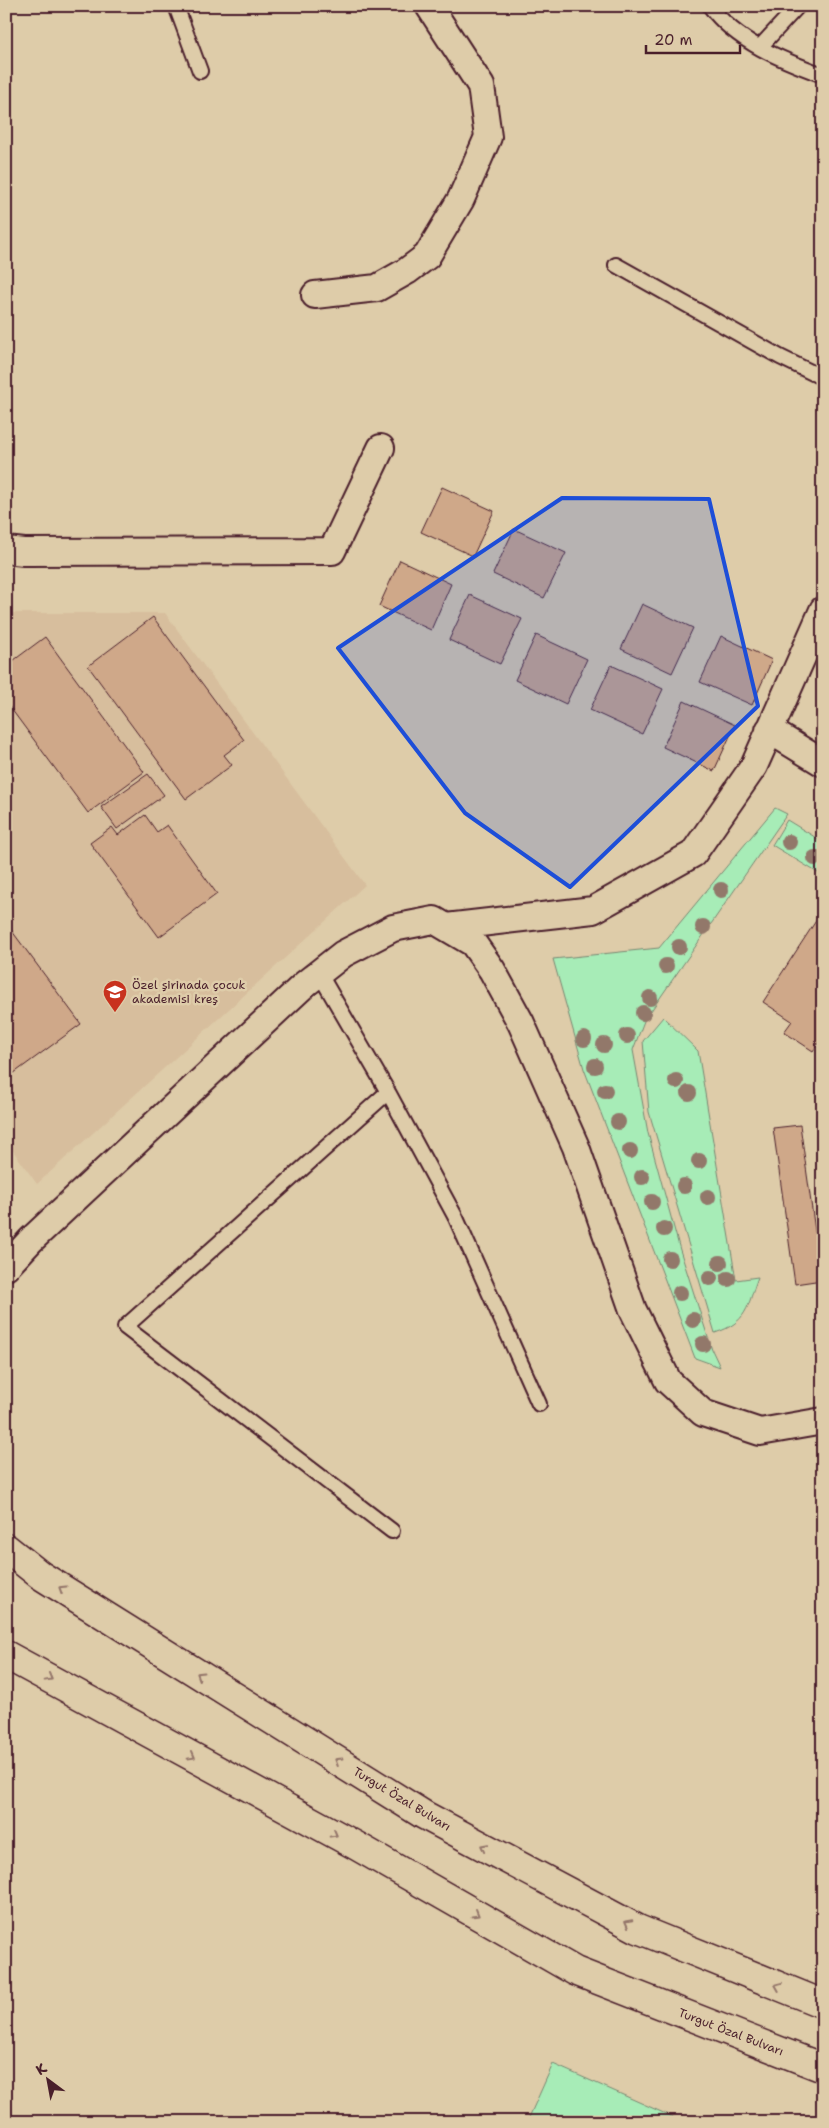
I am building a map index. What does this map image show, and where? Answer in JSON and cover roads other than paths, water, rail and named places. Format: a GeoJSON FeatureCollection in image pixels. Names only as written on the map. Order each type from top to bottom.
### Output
{"type":"FeatureCollection","features":[{"type":"Feature","properties":{"kind":"highway","name":"Turgut Özal Bulvarı"},"geometry":{"type":"LineString","coordinates":[[6,1548],[40,1575],[424,1814],[638,1929],[823,2004]]}},
{"type":"Feature","properties":{"kind":"highway","name":"Turgut Özal Bulvarı"},"geometry":{"type":"LineString","coordinates":[[6,1655],[355,1845],[575,1971],[823,2068]]}},
{"type":"Feature","properties":{"kind":"street"},"geometry":{"type":"LineString","coordinates":[[315,295],[377,288],[407,272],[427,256],[461,199],[488,137],[481,86],[429,6]]}},
{"type":"Feature","properties":{"kind":"street"},"geometry":{"type":"LineString","coordinates":[[6,550],[24,552],[332,551],[381,448]]}},
{"type":"Feature","properties":{"kind":"street"},"geometry":{"type":"LineString","coordinates":[[446,927],[593,910],[693,854],[754,766],[823,610]]}},
{"type":"Feature","properties":{"kind":"street"},"geometry":{"type":"LineString","coordinates":[[769,730],[823,763]]}},
{"type":"Feature","properties":{"kind":"street"},"geometry":{"type":"LineString","coordinates":[[6,1268],[38,1233],[319,973],[343,954],[393,928],[434,920],[473,943],[492,970],[521,1023],[576,1147],[633,1310],[668,1381],[703,1413],[760,1432],[823,1421]]}},
{"type":"Feature","properties":{"kind":"lane"},"geometry":{"type":"LineString","coordinates":[[176,6],[200,71]]}},
{"type":"Feature","properties":{"kind":"lane"},"geometry":{"type":"LineString","coordinates":[[710,6],[718,17],[739,36],[801,67],[823,75]]}},
{"type":"Feature","properties":{"kind":"lane"},"geometry":{"type":"LineString","coordinates":[[760,47],[798,6]]}},
{"type":"Feature","properties":{"kind":"lane"},"geometry":{"type":"LineString","coordinates":[[616,265],[780,357],[823,378]]}},
{"type":"Feature","properties":{"kind":"lane"},"geometry":{"type":"LineString","coordinates":[[319,973],[388,1092],[456,1218],[539,1404]]}},
{"type":"Feature","properties":{"kind":"lane"},"geometry":{"type":"LineString","coordinates":[[388,1092],[125,1327],[392,1531]]}},
{"type":"Feature","properties":{"kind":"place","name":"Özel şirinada çocuk akademisi kreş"},"geometry":{"type":"Point","coordinates":[115,1013]}}]}
